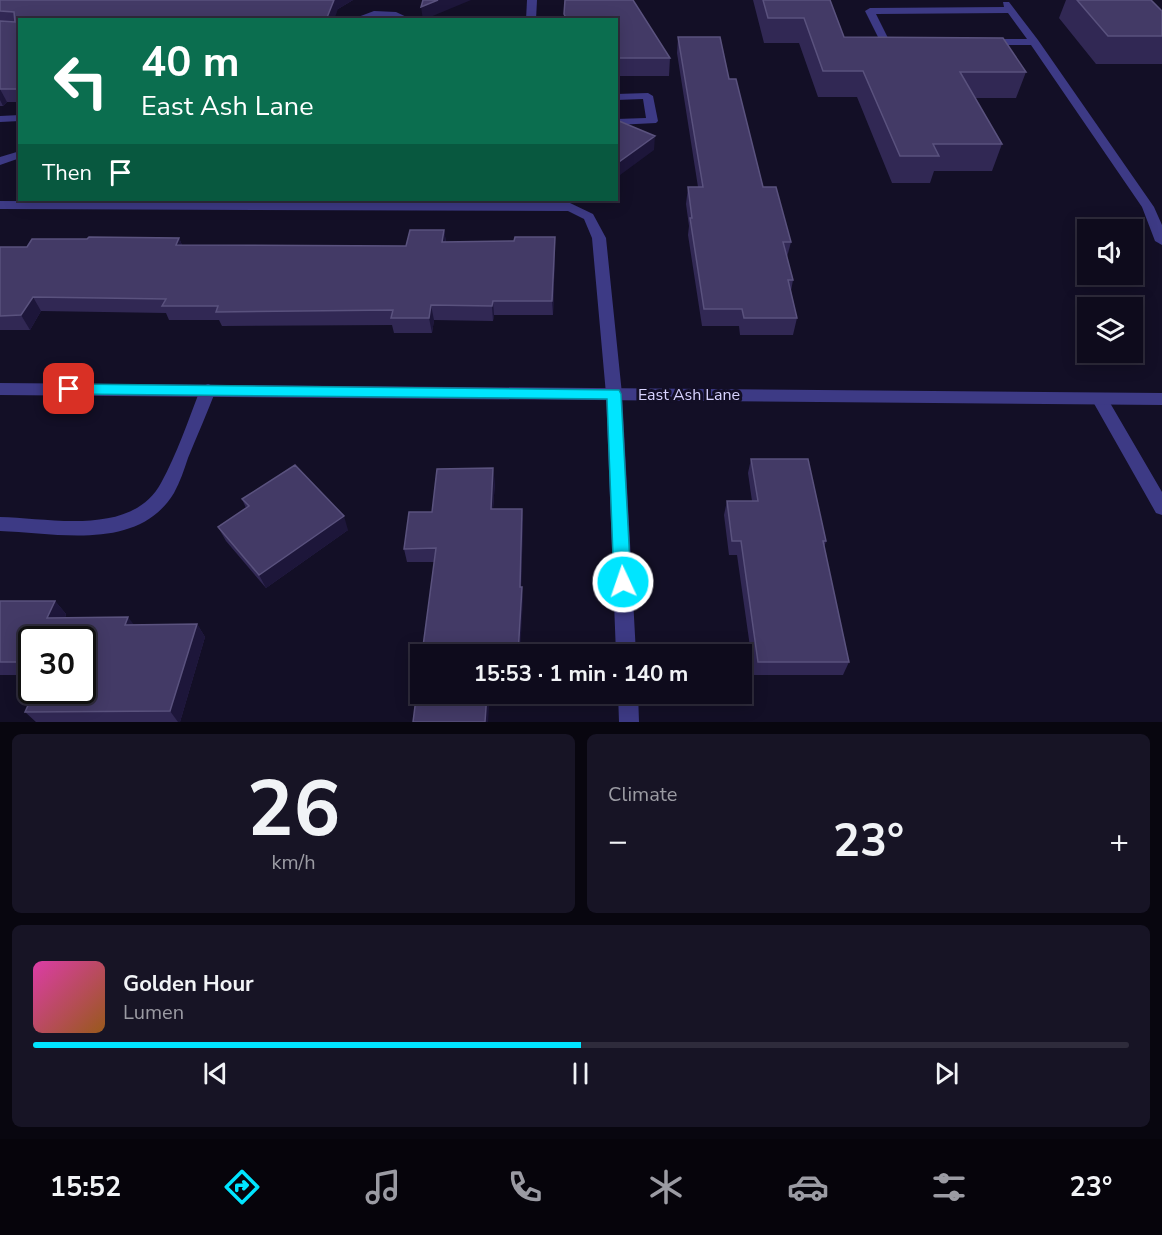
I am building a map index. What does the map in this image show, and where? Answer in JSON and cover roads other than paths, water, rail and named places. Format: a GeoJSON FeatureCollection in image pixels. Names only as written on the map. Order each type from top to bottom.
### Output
{"type":"FeatureCollection","features":[{"type":"Feature","properties":{"kind":"street"},"geometry":{"type":"LineString","coordinates":[[531,18],[532,0]]}},
{"type":"Feature","properties":{"kind":"street"},"geometry":{"type":"LineString","coordinates":[[1002,0],[1035,42],[1148,207],[1162,241]]}},
{"type":"Feature","properties":{"kind":"street"},"geometry":{"type":"LineString","coordinates":[[907,42],[884,41],[870,11],[1011,10]]}},
{"type":"Feature","properties":{"kind":"street"},"geometry":{"type":"LineString","coordinates":[[361,18],[380,13],[403,18]]}},
{"type":"Feature","properties":{"kind":"street"},"geometry":{"type":"LineString","coordinates":[[977,42],[1035,42]]}},
{"type":"Feature","properties":{"kind":"street"},"geometry":{"type":"LineString","coordinates":[[618,97],[648,96],[652,121],[618,122]]}},
{"type":"Feature","properties":{"kind":"street"},"geometry":{"type":"LineString","coordinates":[[0,119],[18,117]]}},
{"type":"Feature","properties":{"kind":"street"},"geometry":{"type":"LineString","coordinates":[[0,161],[18,155]]}},
{"type":"Feature","properties":{"kind":"street"},"geometry":{"type":"LineString","coordinates":[[0,205],[542,204],[570,207],[589,217],[599,238],[614,394],[626,644]]}},
{"type":"Feature","properties":{"kind":"street","name":"East Ash Lane"},"geometry":{"type":"LineString","coordinates":[[0,388],[1162,399]]}},
{"type":"Feature","properties":{"kind":"street"},"geometry":{"type":"LineString","coordinates":[[0,524],[100,526],[124,524],[143,514],[158,501],[168,488],[208,390]]}},
{"type":"Feature","properties":{"kind":"street"},"geometry":{"type":"LineString","coordinates":[[1100,400],[1162,508]]}},
{"type":"Feature","properties":{"kind":"street"},"geometry":{"type":"LineString","coordinates":[[628,704],[629,722]]}}]}
